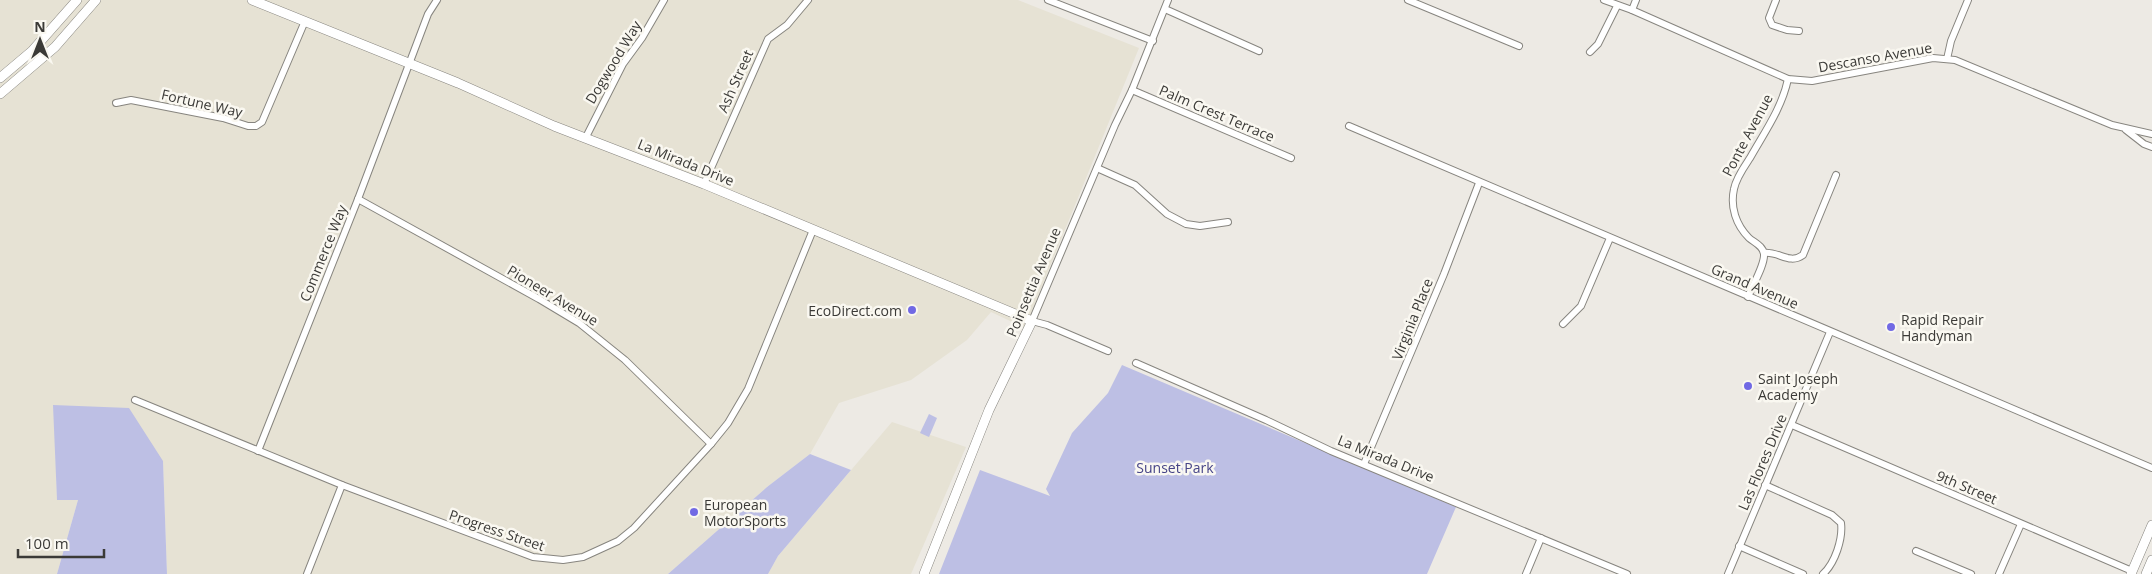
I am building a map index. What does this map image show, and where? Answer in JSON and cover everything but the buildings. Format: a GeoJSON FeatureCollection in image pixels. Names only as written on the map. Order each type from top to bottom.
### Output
{"type":"FeatureCollection","features":[{"type":"Feature","properties":{"kind":"main road"},"geometry":{"type":"LineString","coordinates":[[0,78],[32,51],[77,0]]}},
{"type":"Feature","properties":{"kind":"main road"},"geometry":{"type":"LineString","coordinates":[[0,94],[26,74],[55,47],[96,0]]}},
{"type":"Feature","properties":{"kind":"main road","name":"La Mirada Drive"},"geometry":{"type":"LineString","coordinates":[[252,0],[410,63],[554,126],[704,184],[1032,320]]}},
{"type":"Feature","properties":{"kind":"main road","name":"Poinsettia Avenue"},"geometry":{"type":"LineString","coordinates":[[924,574],[989,410],[1032,320]]}},
{"type":"Feature","properties":{"kind":"main road"},"geometry":{"type":"LineString","coordinates":[[2132,573],[2152,525]]}},
{"type":"Feature","properties":{"kind":"main road"},"geometry":{"type":"LineString","coordinates":[[2146,574],[2152,560]]}},
{"type":"Feature","properties":{"kind":"street","name":"Commerce Way"},"geometry":{"type":"LineString","coordinates":[[258,451],[358,199],[428,14],[437,0]]}},
{"type":"Feature","properties":{"kind":"street","name":"Dogwood Way"},"geometry":{"type":"LineString","coordinates":[[586,137],[623,64],[642,38],[664,0]]}},
{"type":"Feature","properties":{"kind":"street","name":"Ash Street"},"geometry":{"type":"LineString","coordinates":[[704,184],[768,39],[787,25],[808,0]]}},
{"type":"Feature","properties":{"kind":"street"},"geometry":{"type":"LineString","coordinates":[[1048,0],[1153,40]]}},
{"type":"Feature","properties":{"kind":"street","name":"Poinsettia Avenue"},"geometry":{"type":"LineString","coordinates":[[1032,320],[1132,90],[1168,0]]}},
{"type":"Feature","properties":{"kind":"street"},"geometry":{"type":"LineString","coordinates":[[1408,0],[1519,46]]}},
{"type":"Feature","properties":{"kind":"street","name":"Descanso Avenue"},"geometry":{"type":"LineString","coordinates":[[1604,0],[1632,10],[1788,79],[1812,81],[1933,58],[1948,59],[1968,64],[2126,129],[2152,134]]}},
{"type":"Feature","properties":{"kind":"street"},"geometry":{"type":"LineString","coordinates":[[1632,10],[1636,0]]}},
{"type":"Feature","properties":{"kind":"street"},"geometry":{"type":"LineString","coordinates":[[1776,0],[1769,18],[1772,25],[1798,31]]}},
{"type":"Feature","properties":{"kind":"street"},"geometry":{"type":"LineString","coordinates":[[1948,59],[1952,40],[1968,0]]}},
{"type":"Feature","properties":{"kind":"street"},"geometry":{"type":"LineString","coordinates":[[1590,52],[1598,44],[1617,6]]}},
{"type":"Feature","properties":{"kind":"street"},"geometry":{"type":"LineString","coordinates":[[1165,9],[1259,51]]}},
{"type":"Feature","properties":{"kind":"street","name":"Fortune Way"},"geometry":{"type":"LineString","coordinates":[[116,103],[131,100],[223,118],[248,126],[256,126],[262,122],[305,21]]}},
{"type":"Feature","properties":{"kind":"street","name":"Ponte Avenue"},"geometry":{"type":"LineString","coordinates":[[1764,253],[1762,247],[1748,237],[1739,226],[1733,204],[1734,187],[1772,120],[1786,89],[1788,79]]}},
{"type":"Feature","properties":{"kind":"street","name":"Palm Crest Terrace"},"geometry":{"type":"LineString","coordinates":[[1132,90],[1291,158]]}},
{"type":"Feature","properties":{"kind":"street","name":"Grand Avenue"},"geometry":{"type":"LineString","coordinates":[[1349,126],[1479,183],[2152,468]]}},
{"type":"Feature","properties":{"kind":"street"},"geometry":{"type":"LineString","coordinates":[[2126,129],[2144,144],[2152,147]]}},
{"type":"Feature","properties":{"kind":"street"},"geometry":{"type":"LineString","coordinates":[[1097,168],[1135,185],[1167,214],[1186,224],[1200,226],[1228,222]]}},
{"type":"Feature","properties":{"kind":"street"},"geometry":{"type":"LineString","coordinates":[[1748,297],[1764,260],[1764,253],[1781,255],[1790,260],[1797,259],[1805,252],[1836,175]]}},
{"type":"Feature","properties":{"kind":"street","name":"Virginia Place"},"geometry":{"type":"LineString","coordinates":[[1364,464],[1450,260],[1479,183]]}},
{"type":"Feature","properties":{"kind":"street","name":"Pioneer Avenue"},"geometry":{"type":"LineString","coordinates":[[358,199],[539,298],[579,323],[625,360],[712,444]]}},
{"type":"Feature","properties":{"kind":"street","name":"Progress Street"},"geometry":{"type":"LineString","coordinates":[[136,400],[342,485],[533,558],[563,560],[583,557],[618,541],[644,518],[728,424],[748,390],[813,230]]}},
{"type":"Feature","properties":{"kind":"street"},"geometry":{"type":"LineString","coordinates":[[1563,324],[1581,306],[1610,238]]}},
{"type":"Feature","properties":{"kind":"street","name":"La Mirada Drive"},"geometry":{"type":"LineString","coordinates":[[1032,320],[1108,351]]}},
{"type":"Feature","properties":{"kind":"street","name":"Las Flores Drive"},"geometry":{"type":"LineString","coordinates":[[1728,574],[1830,332]]}},
{"type":"Feature","properties":{"kind":"street","name":"La Mirada Drive"},"geometry":{"type":"LineString","coordinates":[[1136,363],[1266,420],[1331,451],[1628,574]]}},
{"type":"Feature","properties":{"kind":"street","name":"9th Street"},"geometry":{"type":"LineString","coordinates":[[1792,425],[2132,573]]}},
{"type":"Feature","properties":{"kind":"street"},"geometry":{"type":"LineString","coordinates":[[307,574],[342,485]]}},
{"type":"Feature","properties":{"kind":"street"},"geometry":{"type":"LineString","coordinates":[[1765,485],[1832,515],[1841,523],[1842,533],[1837,548],[1822,574]]}},
{"type":"Feature","properties":{"kind":"street"},"geometry":{"type":"LineString","coordinates":[[1999,574],[2021,524]]}},
{"type":"Feature","properties":{"kind":"street"},"geometry":{"type":"LineString","coordinates":[[1526,574],[1541,538]]}},
{"type":"Feature","properties":{"kind":"street"},"geometry":{"type":"LineString","coordinates":[[1739,546],[1803,574]]}},
{"type":"Feature","properties":{"kind":"street"},"geometry":{"type":"LineString","coordinates":[[1916,551],[1971,574]]}},
{"type":"Feature","properties":{"kind":"shaded area"},"geometry":{"type":"Polygon","coordinates":[[[0,0],[1018,0],[1139,48],[1025,328],[991,312],[967,340],[911,380],[839,403],[810,454],[767,487],[668,574],[167,574],[163,461],[54,405],[57,499],[78,500],[57,574],[0,574],[0,0]]]}},
{"type":"Feature","properties":{"kind":"shaded area"},"geometry":{"type":"Polygon","coordinates":[[[892,422],[966,447],[911,574],[768,574],[778,556],[892,422]]]}},
{"type":"Feature","properties":{"kind":"green space","name":"Sunset Park"},"geometry":{"type":"Polygon","coordinates":[[[1122,365],[1456,507],[1427,574],[939,574],[980,470],[1050,496],[1046,489],[1072,433],[1108,393],[1122,365]]]}},
{"type":"Feature","properties":{"kind":"green space"},"geometry":{"type":"Polygon","coordinates":[[[53,405],[129,408],[163,461],[167,574],[57,574],[78,500],[57,500],[53,405]]]}},
{"type":"Feature","properties":{"kind":"green space"},"geometry":{"type":"Polygon","coordinates":[[[929,414],[937,418],[929,437],[920,433],[929,414]]]}},
{"type":"Feature","properties":{"kind":"green space"},"geometry":{"type":"Polygon","coordinates":[[[810,454],[851,470],[778,556],[768,574],[668,574],[767,487],[810,454]]]}},
{"type":"Feature","properties":{"kind":"place","name":"EcoDirect.com"},"geometry":{"type":"Point","coordinates":[912,310]}},
{"type":"Feature","properties":{"kind":"place","name":"Rapid Repair Handyman"},"geometry":{"type":"Point","coordinates":[1891,327]}},
{"type":"Feature","properties":{"kind":"place","name":"Saint Joseph Academy"},"geometry":{"type":"Point","coordinates":[1748,386]}},
{"type":"Feature","properties":{"kind":"place","name":"European MotorSports"},"geometry":{"type":"Point","coordinates":[694,512]}}]}
